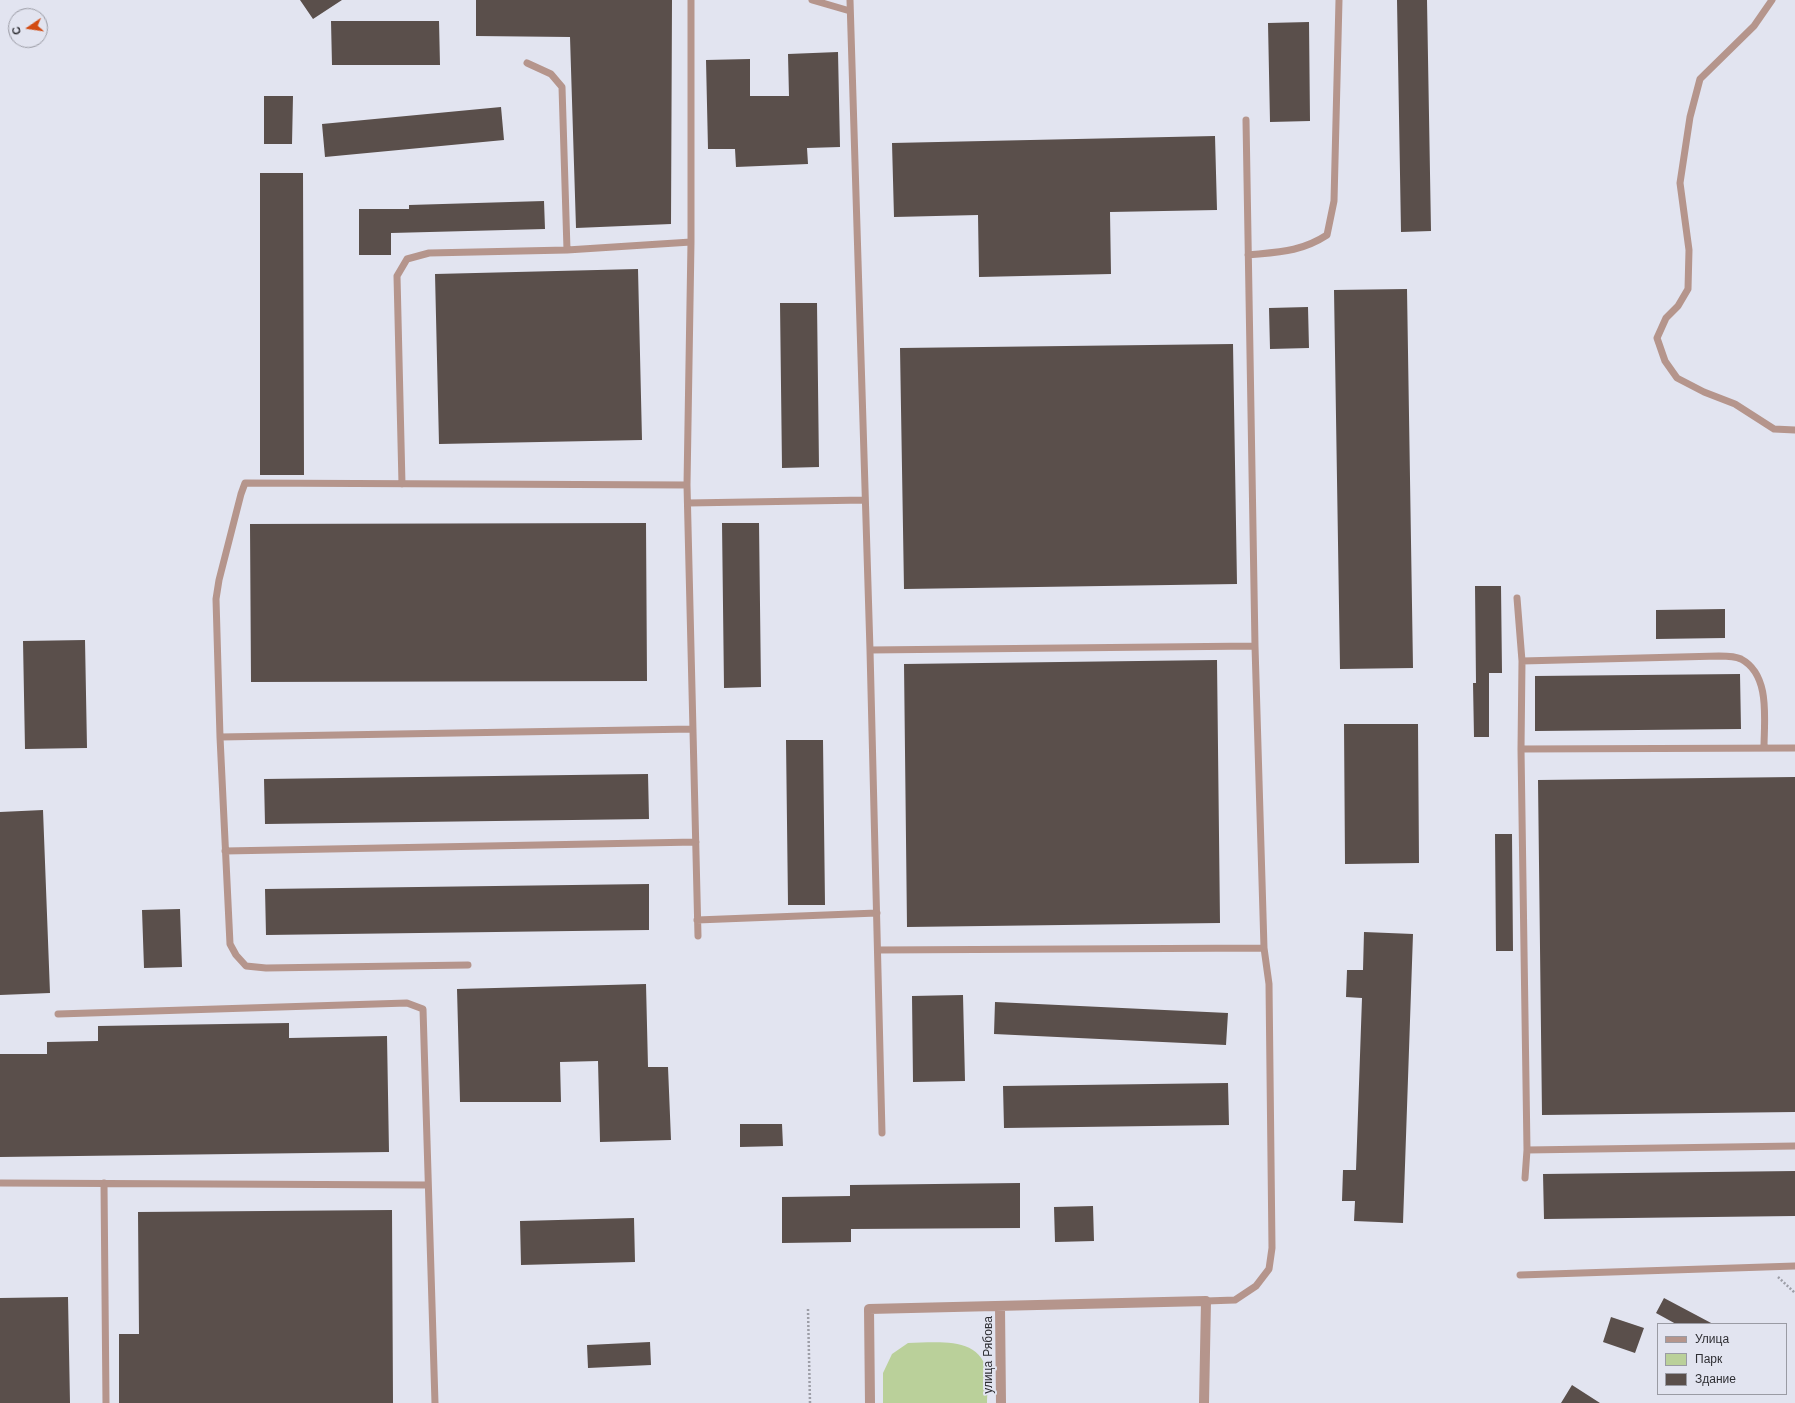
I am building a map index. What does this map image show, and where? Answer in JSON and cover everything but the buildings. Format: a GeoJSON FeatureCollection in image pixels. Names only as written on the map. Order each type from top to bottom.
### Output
{"type":"FeatureCollection","features":[{"type":"Feature","properties":{"kind":"street"},"geometry":{"type":"LineString","coordinates":[[870,1403],[869,1309],[1206,1301],[1204,1403]]}},
{"type":"Feature","properties":{"kind":"street","name":"улица Рябова"},"geometry":{"type":"LineString","coordinates":[[1000,1307],[1001,1403]]}},
{"type":"Feature","properties":{"kind":"lane"},"geometry":{"type":"LineString","coordinates":[[691,0],[691,242],[687,485],[698,936]]}},
{"type":"Feature","properties":{"kind":"lane"},"geometry":{"type":"LineString","coordinates":[[812,0],[850,11]]}},
{"type":"Feature","properties":{"kind":"lane"},"geometry":{"type":"LineString","coordinates":[[850,0],[870,650],[882,1133]]}},
{"type":"Feature","properties":{"kind":"lane"},"geometry":{"type":"LineString","coordinates":[[1248,255],[1288,251],[1313,244],[1327,235],[1334,201],[1340,0]]}},
{"type":"Feature","properties":{"kind":"lane"},"geometry":{"type":"LineString","coordinates":[[1772,0],[1754,26],[1700,79],[1690,117],[1680,183],[1689,250],[1688,288],[1678,306],[1666,318],[1657,338],[1665,361],[1677,378],[1704,392],[1735,404],[1774,429],[1795,430]]}},
{"type":"Feature","properties":{"kind":"lane"},"geometry":{"type":"LineString","coordinates":[[527,63],[551,74],[562,87],[567,250]]}},
{"type":"Feature","properties":{"kind":"lane"},"geometry":{"type":"LineString","coordinates":[[1206,1301],[1235,1300],[1256,1286],[1269,1269],[1272,1248],[1269,984],[1264,948],[1255,646],[1246,120]]}},
{"type":"Feature","properties":{"kind":"lane"},"geometry":{"type":"LineString","coordinates":[[402,484],[398,276],[406,259],[429,254],[567,250],[691,242]]}},
{"type":"Feature","properties":{"kind":"lane"},"geometry":{"type":"LineString","coordinates":[[468,965],[266,968],[246,966],[236,955],[230,944],[220,737],[216,599],[220,573],[241,494],[246,484],[687,485]]}},
{"type":"Feature","properties":{"kind":"lane"},"geometry":{"type":"LineString","coordinates":[[688,503],[865,500]]}},
{"type":"Feature","properties":{"kind":"lane"},"geometry":{"type":"LineString","coordinates":[[1517,598],[1522,662],[1521,749],[1527,1150],[1525,1178]]}},
{"type":"Feature","properties":{"kind":"lane"},"geometry":{"type":"LineString","coordinates":[[870,650],[1255,646]]}},
{"type":"Feature","properties":{"kind":"lane"},"geometry":{"type":"LineString","coordinates":[[1522,662],[1719,656],[1740,658],[1753,667],[1761,683],[1764,705],[1764,748]]}},
{"type":"Feature","properties":{"kind":"lane"},"geometry":{"type":"LineString","coordinates":[[220,737],[693,729]]}},
{"type":"Feature","properties":{"kind":"lane"},"geometry":{"type":"LineString","coordinates":[[1521,749],[1795,748]]}},
{"type":"Feature","properties":{"kind":"lane"},"geometry":{"type":"LineString","coordinates":[[225,851],[696,842]]}},
{"type":"Feature","properties":{"kind":"lane"},"geometry":{"type":"LineString","coordinates":[[697,920],[877,913]]}},
{"type":"Feature","properties":{"kind":"lane"},"geometry":{"type":"LineString","coordinates":[[878,950],[1264,948]]}},
{"type":"Feature","properties":{"kind":"lane"},"geometry":{"type":"LineString","coordinates":[[58,1014],[407,1003],[423,1009],[435,1403]]}},
{"type":"Feature","properties":{"kind":"lane"},"geometry":{"type":"LineString","coordinates":[[1527,1150],[1795,1146]]}},
{"type":"Feature","properties":{"kind":"lane"},"geometry":{"type":"LineString","coordinates":[[0,1183],[428,1185]]}},
{"type":"Feature","properties":{"kind":"lane"},"geometry":{"type":"LineString","coordinates":[[104,1183],[106,1403]]}},
{"type":"Feature","properties":{"kind":"lane"},"geometry":{"type":"LineString","coordinates":[[1520,1275],[1795,1266]]}},
{"type":"Feature","properties":{"kind":"path"},"geometry":{"type":"LineString","coordinates":[[1766,1267],[1795,1293]]}},
{"type":"Feature","properties":{"kind":"path"},"geometry":{"type":"LineString","coordinates":[[808,1309],[810,1403]]}},
{"type":"Feature","properties":{"kind":"green space"},"geometry":{"type":"Polygon","coordinates":[[[932,1342],[956,1344],[968,1347],[977,1353],[984,1362],[987,1375],[987,1403],[883,1403],[883,1373],[892,1354],[908,1343],[932,1342]]]}}]}
